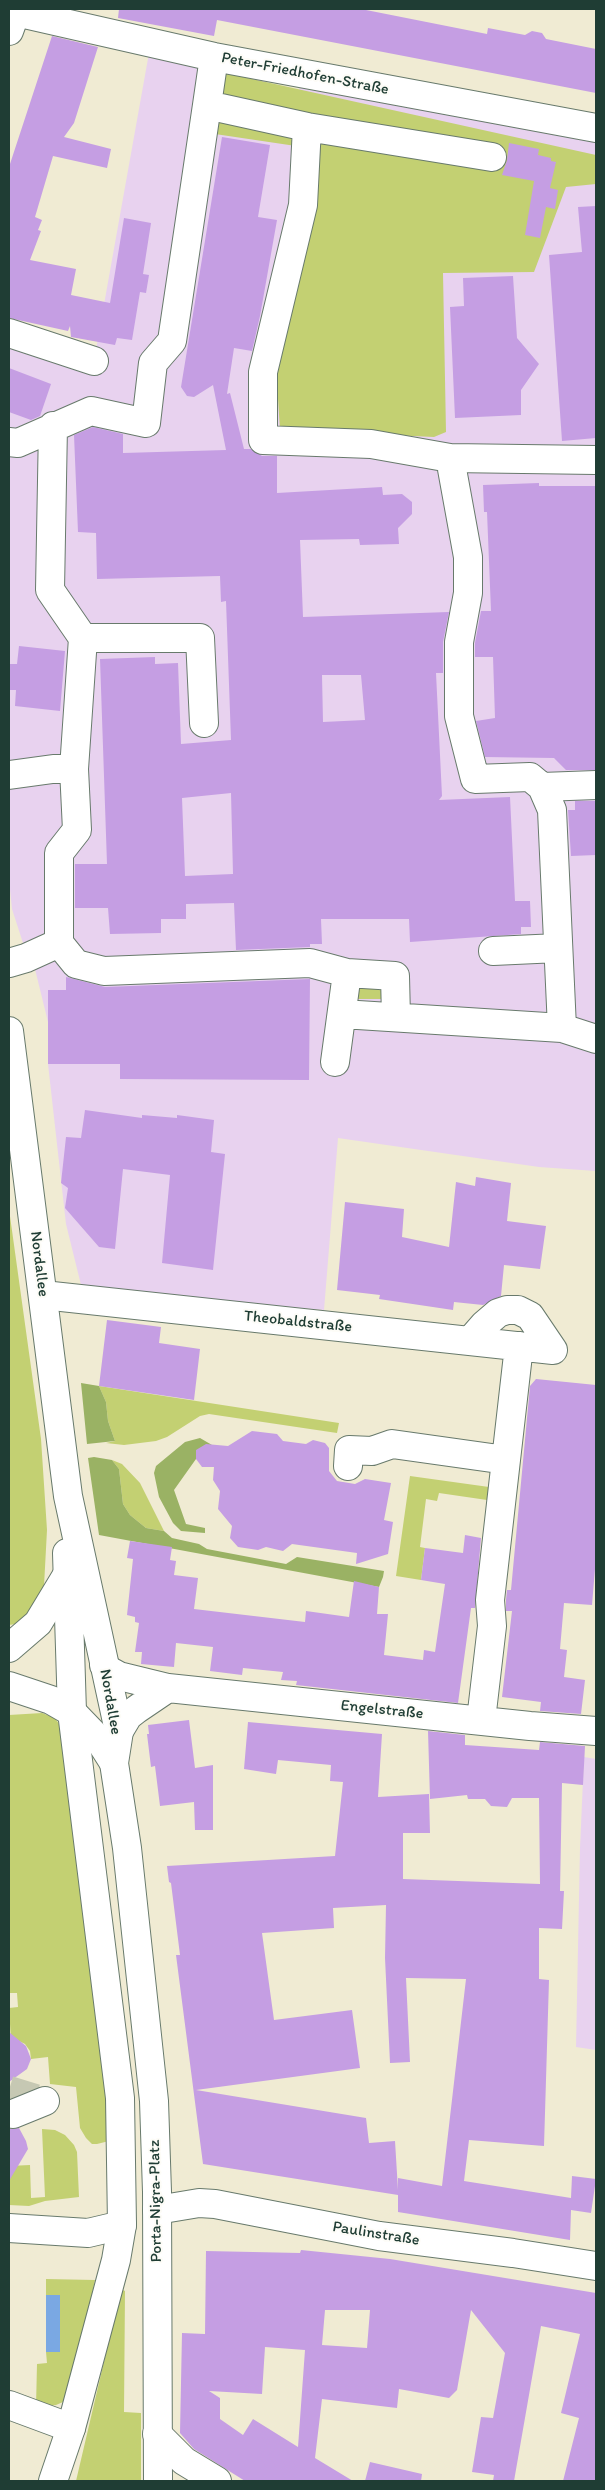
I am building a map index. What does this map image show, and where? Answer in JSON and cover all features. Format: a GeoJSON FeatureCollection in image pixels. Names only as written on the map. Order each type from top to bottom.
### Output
{"type":"FeatureCollection","features":[{"type":"Feature","properties":{"kind":"street","name":"Peter-Friedhofen-Straße"},"geometry":{"type":"LineString","coordinates":[[13,17],[596,128]]}},
{"type":"Feature","properties":{"kind":"street"},"geometry":{"type":"LineString","coordinates":[[9,442],[18,443],[53,426],[91,411],[146,423],[153,363],[172,341],[214,56]]}},
{"type":"Feature","properties":{"kind":"street"},"geometry":{"type":"LineString","coordinates":[[207,105],[307,127],[492,157]]}},
{"type":"Feature","properties":{"kind":"street"},"geometry":{"type":"LineString","coordinates":[[307,127],[303,205],[263,372],[263,440],[371,444],[450,458],[596,460]]}},
{"type":"Feature","properties":{"kind":"street"},"geometry":{"type":"LineString","coordinates":[[9,333],[94,361]]}},
{"type":"Feature","properties":{"kind":"street"},"geometry":{"type":"LineString","coordinates":[[53,426],[50,590],[84,638],[74,770],[77,830],[59,853],[59,943],[76,964],[104,971],[310,963],[347,973],[395,976],[396,1017]]}},
{"type":"Feature","properties":{"kind":"street"},"geometry":{"type":"LineString","coordinates":[[450,458],[460,499],[468,557],[468,593],[459,642],[460,716],[475,779],[530,777],[542,787],[552,810],[562,1028]]}},
{"type":"Feature","properties":{"kind":"street"},"geometry":{"type":"LineString","coordinates":[[84,638],[200,638],[204,723]]}},
{"type":"Feature","properties":{"kind":"street"},"geometry":{"type":"LineString","coordinates":[[9,775],[53,769],[74,770]]}},
{"type":"Feature","properties":{"kind":"street"},"geometry":{"type":"LineString","coordinates":[[542,787],[596,785]]}},
{"type":"Feature","properties":{"kind":"street"},"geometry":{"type":"LineString","coordinates":[[9,963],[26,958],[59,943]]}},
{"type":"Feature","properties":{"kind":"street"},"geometry":{"type":"LineString","coordinates":[[493,951],[558,948]]}},
{"type":"Feature","properties":{"kind":"street"},"geometry":{"type":"LineString","coordinates":[[335,1062],[347,973]]}},
{"type":"Feature","properties":{"kind":"street"},"geometry":{"type":"LineString","coordinates":[[342,1014],[562,1028],[596,1039]]}},
{"type":"Feature","properties":{"kind":"street","name":"Nordallee"},"geometry":{"type":"LineString","coordinates":[[9,1031],[68,1496],[119,1731],[114,1763],[127,1848],[140,1968]]}},
{"type":"Feature","properties":{"kind":"street","name":"Theobaldstraße"},"geometry":{"type":"LineString","coordinates":[[43,1295],[553,1350],[534,1320],[518,1310],[507,1310],[498,1313],[484,1324],[470,1341]]}},
{"type":"Feature","properties":{"kind":"street"},"geometry":{"type":"LineString","coordinates":[[481,1720],[492,1626],[490,1600],[518,1346]]}},
{"type":"Feature","properties":{"kind":"street"},"geometry":{"type":"LineString","coordinates":[[348,1466],[349,1450],[372,1451],[392,1444],[506,1460]]}},
{"type":"Feature","properties":{"kind":"street","name":"Nordallee"},"geometry":{"type":"LineString","coordinates":[[68,1496],[67,1575],[72,1712],[120,2098],[122,2226]]}},
{"type":"Feature","properties":{"kind":"street"},"geometry":{"type":"LineString","coordinates":[[9,1648],[38,1623],[67,1575]]}},
{"type":"Feature","properties":{"kind":"street","name":"Engelstraße"},"geometry":{"type":"LineString","coordinates":[[104,1665],[119,1676],[168,1688],[596,1731]]}},
{"type":"Feature","properties":{"kind":"street"},"geometry":{"type":"LineString","coordinates":[[9,1686],[51,1700],[72,1712],[100,1741],[114,1763]]}},
{"type":"Feature","properties":{"kind":"street"},"geometry":{"type":"LineString","coordinates":[[119,1731],[128,1716],[155,1695],[168,1688]]}},
{"type":"Feature","properties":{"kind":"street","name":"Porta-Nigra-Platz"},"geometry":{"type":"LineString","coordinates":[[140,1968],[154,2101],[157,2210],[158,2481]]}},
{"type":"Feature","properties":{"kind":"street"},"geometry":{"type":"LineString","coordinates":[[13,2114],[44,2101]]}},
{"type":"Feature","properties":{"kind":"street","name":"Paulinstraße"},"geometry":{"type":"LineString","coordinates":[[9,2228],[88,2233],[122,2226],[157,2210],[200,2203],[215,2204],[379,2236],[513,2252],[596,2266]]}},
{"type":"Feature","properties":{"kind":"street"},"geometry":{"type":"LineString","coordinates":[[53,2481],[71,2428],[116,2260],[122,2226]]}},
{"type":"Feature","properties":{"kind":"street"},"geometry":{"type":"LineString","coordinates":[[9,2405],[71,2428]]}},
{"type":"Feature","properties":{"kind":"street"},"geometry":{"type":"LineString","coordinates":[[157,2434],[184,2461],[217,2481]]}},
{"type":"Feature","properties":{"kind":"shaded area"},"geometry":{"type":"Polygon","coordinates":[[[149,53],[267,75],[267,84],[297,92],[304,82],[596,139],[596,1171],[539,1167],[338,1138],[324,1310],[82,1289],[66,1224],[48,1064],[48,1022],[33,961],[34,945],[23,943],[12,909],[9,880],[9,344],[93,366],[149,53]]]}},
{"type":"Feature","properties":{"kind":"shaded area"},"geometry":{"type":"Polygon","coordinates":[[[584,1757],[596,1759],[596,2050],[576,2047],[584,1757]]]}},
{"type":"Feature","properties":{"kind":"green space"},"geometry":{"type":"Polygon","coordinates":[[[216,71],[596,155],[596,184],[566,187],[534,272],[443,273],[446,432],[434,437],[280,430],[275,352],[316,149],[215,134],[216,71]]]}},
{"type":"Feature","properties":{"kind":"green space"},"geometry":{"type":"Polygon","coordinates":[[[358,980],[385,980],[385,999],[357,999],[358,980]]]}},
{"type":"Feature","properties":{"kind":"green space"},"geometry":{"type":"Polygon","coordinates":[[[9,1209],[41,1439],[47,1530],[44,1586],[37,1602],[22,1623],[9,1625],[9,1209]]]}},
{"type":"Feature","properties":{"kind":"green space"},"geometry":{"type":"Polygon","coordinates":[[[81,1383],[99,1386],[106,1402],[108,1421],[115,1441],[87,1444],[81,1383]]]}},
{"type":"Feature","properties":{"kind":"green space"},"geometry":{"type":"Polygon","coordinates":[[[99,1386],[339,1423],[337,1433],[209,1414],[200,1416],[167,1437],[156,1441],[124,1445],[106,1443],[115,1441],[108,1421],[106,1402],[99,1386]]]}},
{"type":"Feature","properties":{"kind":"green space"},"geometry":{"type":"Polygon","coordinates":[[[200,1438],[212,1445],[196,1459],[174,1490],[186,1524],[205,1528],[205,1533],[181,1531],[173,1523],[159,1497],[154,1473],[156,1466],[185,1442],[200,1438]]]}},
{"type":"Feature","properties":{"kind":"green space"},"geometry":{"type":"Polygon","coordinates":[[[88,1458],[112,1460],[119,1469],[123,1504],[130,1515],[146,1528],[164,1531],[172,1538],[199,1544],[207,1549],[286,1564],[297,1557],[384,1571],[379,1587],[99,1535],[88,1458]]]}},
{"type":"Feature","properties":{"kind":"green space"},"geometry":{"type":"Polygon","coordinates":[[[112,1460],[122,1464],[140,1483],[164,1531],[146,1528],[130,1515],[123,1504],[119,1469],[112,1460]]]}},
{"type":"Feature","properties":{"kind":"green space"},"geometry":{"type":"Polygon","coordinates":[[[410,1476],[489,1487],[487,1500],[439,1493],[437,1501],[426,1499],[420,1547],[425,1548],[421,1580],[396,1576],[410,1476]]]}},
{"type":"Feature","properties":{"kind":"green space"},"geometry":{"type":"Polygon","coordinates":[[[42,1713],[55,1718],[61,1727],[107,2082],[109,2141],[97,2144],[92,2144],[80,2128],[76,2087],[50,2084],[48,2057],[31,2059],[30,2051],[25,2044],[11,2040],[9,2008],[18,2007],[17,1993],[9,1993],[9,1715],[42,1713]]]}},
{"type":"Feature","properties":{"kind":"green space"},"geometry":{"type":"Polygon","coordinates":[[[42,2129],[55,2130],[65,2135],[74,2145],[77,2152],[79,2197],[45,2201],[29,2206],[9,2205],[9,2166],[30,2165],[31,2198],[45,2197],[42,2129]]]}},
{"type":"Feature","properties":{"kind":"green space"},"geometry":{"type":"Polygon","coordinates":[[[46,2279],[95,2280],[71,2392],[63,2402],[56,2405],[36,2407],[37,2364],[47,2363],[46,2352],[60,2352],[59,2295],[46,2295],[46,2279]]]}},
{"type":"Feature","properties":{"kind":"green space"},"geometry":{"type":"Polygon","coordinates":[[[121,2289],[125,2291],[124,2412],[141,2413],[141,2481],[76,2481],[121,2289]]]}},
{"type":"Feature","properties":{"kind":"water"},"geometry":{"type":"Polygon","coordinates":[[[46,2295],[60,2295],[60,2352],[46,2352],[46,2295]]]}},
{"type":"Feature","properties":{"kind":"building"},"geometry":{"type":"Polygon","coordinates":[[[119,9],[361,9],[487,34],[488,28],[525,35],[532,31],[542,33],[546,39],[596,49],[596,93],[217,20],[214,36],[118,18],[119,9]]]}},
{"type":"Feature","properties":{"kind":"building"},"geometry":{"type":"Polygon","coordinates":[[[52,36],[98,47],[74,123],[64,137],[111,149],[107,168],[53,156],[35,217],[42,220],[38,230],[41,231],[30,260],[76,269],[71,295],[110,303],[124,218],[151,223],[143,274],[149,275],[146,293],[140,292],[132,340],[117,338],[115,345],[71,337],[70,326],[68,331],[9,318],[9,167],[52,36]]]}},
{"type":"Feature","properties":{"kind":"building"},"geometry":{"type":"Polygon","coordinates":[[[222,137],[270,145],[258,217],[277,220],[252,351],[234,348],[227,394],[230,393],[244,449],[251,449],[262,456],[277,456],[277,493],[382,487],[383,495],[402,494],[412,502],[412,514],[398,528],[399,544],[360,545],[359,539],[300,540],[303,617],[449,612],[443,642],[443,673],[436,673],[442,796],[439,800],[510,797],[515,901],[530,901],[531,927],[521,927],[521,934],[410,942],[409,919],[321,919],[322,944],[310,944],[310,947],[236,950],[234,903],[186,904],[186,919],[161,919],[161,933],[110,934],[108,908],[75,908],[75,864],[107,864],[100,659],[155,657],[155,664],[178,663],[181,744],[231,740],[226,601],[221,602],[220,576],[97,579],[96,533],[78,532],[74,435],[93,427],[123,434],[123,453],[226,450],[213,385],[194,397],[187,396],[181,387],[222,137]],[[322,675],[323,722],[365,720],[361,675],[322,675]],[[231,793],[182,798],[185,876],[233,874],[231,793]]]}},
{"type":"Feature","properties":{"kind":"building"},"geometry":{"type":"Polygon","coordinates":[[[509,143],[539,149],[538,155],[551,158],[551,161],[556,162],[550,188],[558,190],[555,209],[546,207],[540,238],[525,235],[534,181],[502,175],[507,160],[509,143]]]}},
{"type":"Feature","properties":{"kind":"building"},"geometry":{"type":"Polygon","coordinates":[[[596,206],[596,438],[562,441],[549,255],[582,252],[578,207],[596,206]]]}},
{"type":"Feature","properties":{"kind":"building"},"geometry":{"type":"Polygon","coordinates":[[[513,276],[517,338],[539,364],[521,390],[521,415],[455,418],[450,307],[464,306],[463,278],[513,276]]]}},
{"type":"Feature","properties":{"kind":"building"},"geometry":{"type":"Polygon","coordinates":[[[9,368],[51,384],[40,416],[31,420],[9,412],[9,368]]]}},
{"type":"Feature","properties":{"kind":"building"},"geometry":{"type":"Polygon","coordinates":[[[539,483],[539,486],[596,486],[596,770],[566,770],[554,758],[485,757],[476,721],[495,718],[493,657],[475,657],[475,643],[481,611],[491,611],[487,512],[484,512],[483,485],[539,483]]]}},
{"type":"Feature","properties":{"kind":"building"},"geometry":{"type":"Polygon","coordinates":[[[19,646],[65,651],[60,711],[15,706],[16,690],[9,690],[10,664],[17,664],[19,646]]]}},
{"type":"Feature","properties":{"kind":"building"},"geometry":{"type":"Polygon","coordinates":[[[575,801],[596,801],[596,855],[571,856],[568,810],[575,810],[575,801]]]}},
{"type":"Feature","properties":{"kind":"building"},"geometry":{"type":"Polygon","coordinates":[[[66,977],[105,987],[310,979],[309,1080],[120,1079],[120,1064],[48,1064],[48,990],[66,990],[66,977]]]}},
{"type":"Feature","properties":{"kind":"building"},"geometry":{"type":"Polygon","coordinates":[[[85,1110],[142,1118],[142,1115],[177,1118],[177,1115],[214,1120],[211,1152],[225,1154],[213,1270],[162,1263],[170,1175],[123,1169],[115,1249],[99,1247],[65,1208],[68,1188],[61,1183],[66,1137],[81,1138],[85,1110]]]}},
{"type":"Feature","properties":{"kind":"building"},"geometry":{"type":"Polygon","coordinates":[[[476,1177],[511,1183],[507,1221],[546,1226],[540,1269],[504,1265],[501,1296],[483,1305],[454,1302],[453,1310],[379,1299],[380,1295],[337,1290],[345,1202],[404,1209],[402,1237],[449,1247],[456,1182],[475,1186],[476,1177]]]}},
{"type":"Feature","properties":{"kind":"building"},"geometry":{"type":"Polygon","coordinates":[[[107,1320],[161,1327],[159,1343],[200,1349],[194,1400],[99,1386],[107,1320]]]}},
{"type":"Feature","properties":{"kind":"building"},"geometry":{"type":"Polygon","coordinates":[[[536,1379],[596,1385],[596,1557],[592,1605],[564,1603],[560,1649],[567,1650],[564,1677],[585,1680],[581,1714],[540,1711],[541,1702],[502,1697],[512,1611],[506,1611],[507,1590],[511,1590],[530,1386],[536,1379]]]}},
{"type":"Feature","properties":{"kind":"building"},"geometry":{"type":"Polygon","coordinates":[[[252,1431],[277,1434],[283,1441],[306,1444],[313,1440],[325,1443],[329,1448],[329,1471],[337,1481],[355,1484],[365,1479],[391,1483],[384,1520],[393,1522],[388,1554],[356,1564],[357,1553],[292,1544],[283,1551],[266,1547],[258,1550],[238,1547],[230,1538],[232,1526],[218,1509],[220,1491],[213,1480],[214,1467],[202,1467],[196,1459],[196,1450],[206,1444],[228,1446],[252,1431]]]}},
{"type":"Feature","properties":{"kind":"building"},"geometry":{"type":"Polygon","coordinates":[[[465,1535],[481,1538],[475,1608],[471,1608],[458,1703],[296,1685],[297,1681],[281,1680],[283,1672],[243,1668],[242,1675],[210,1671],[213,1647],[176,1643],[174,1667],[141,1664],[142,1652],[135,1652],[139,1623],[135,1622],[135,1617],[127,1615],[133,1559],[127,1558],[130,1541],[172,1547],[170,1560],[176,1561],[174,1575],[198,1578],[194,1609],[305,1622],[306,1611],[349,1617],[354,1581],[379,1587],[377,1614],[388,1614],[384,1655],[423,1660],[424,1650],[435,1652],[445,1584],[421,1580],[425,1548],[463,1553],[465,1535]]]}},
{"type":"Feature","properties":{"kind":"building"},"geometry":{"type":"Polygon","coordinates":[[[189,1720],[195,1768],[213,1765],[213,1830],[195,1830],[194,1802],[160,1806],[155,1766],[151,1767],[147,1734],[149,1734],[148,1725],[189,1720]]]}},
{"type":"Feature","properties":{"kind":"building"},"geometry":{"type":"Polygon","coordinates":[[[248,1722],[382,1734],[378,1797],[429,1794],[430,1833],[403,1833],[403,1879],[540,1884],[539,1798],[512,1798],[507,1807],[491,1806],[485,1799],[468,1799],[467,1795],[430,1799],[428,1731],[465,1735],[465,1745],[539,1750],[540,1742],[585,1746],[583,1785],[562,1783],[560,1891],[564,1891],[562,1929],[539,1928],[539,1979],[549,1980],[544,2146],[469,2140],[464,2181],[571,2198],[572,2176],[596,2179],[591,2213],[571,2210],[570,2240],[398,2212],[398,2195],[203,2164],[176,1955],[180,1955],[171,1883],[169,1882],[167,1866],[335,1856],[343,1782],[330,1781],[331,1765],[278,1760],[276,1774],[244,1769],[248,1722]],[[386,1905],[333,1908],[334,1928],[262,1933],[274,2020],[352,2010],[360,2068],[196,2090],[366,2118],[369,2143],[395,2141],[398,2190],[398,2178],[442,2186],[466,1979],[406,1978],[410,2062],[390,2063],[385,1958],[386,1905]]]}},
{"type":"Feature","properties":{"kind":"building"},"geometry":{"type":"Polygon","coordinates":[[[9,2032],[26,2046],[31,2059],[27,2069],[9,2082],[9,2032]]]}},
{"type":"Feature","properties":{"kind":"building"},"geometry":{"type":"Polygon","coordinates":[[[19,2128],[28,2149],[9,2181],[9,2129],[19,2128]]]}},
{"type":"Feature","properties":{"kind":"building"},"geometry":{"type":"Polygon","coordinates":[[[301,2250],[390,2259],[596,2293],[596,2481],[563,2481],[579,2418],[561,2413],[580,2334],[541,2326],[514,2481],[493,2481],[494,2475],[472,2472],[481,2417],[493,2418],[505,2353],[471,2310],[457,2390],[449,2398],[399,2389],[397,2408],[322,2399],[315,2458],[353,2481],[245,2481],[194,2449],[180,2433],[182,2333],[205,2334],[206,2251],[300,2253],[301,2250]],[[325,2310],[322,2345],[367,2348],[370,2310],[325,2310]],[[265,2347],[262,2394],[209,2391],[220,2398],[220,2419],[243,2435],[253,2419],[298,2447],[305,2350],[265,2347]]]}},
{"type":"Feature","properties":{"kind":"building"},"geometry":{"type":"Polygon","coordinates":[[[370,2462],[422,2474],[421,2481],[365,2481],[370,2462]]]}},
{"type":"Feature","properties":{"kind":"tunnel"},"geometry":{"type":"LineString","coordinates":[[9,2090],[45,2101]]}}]}
